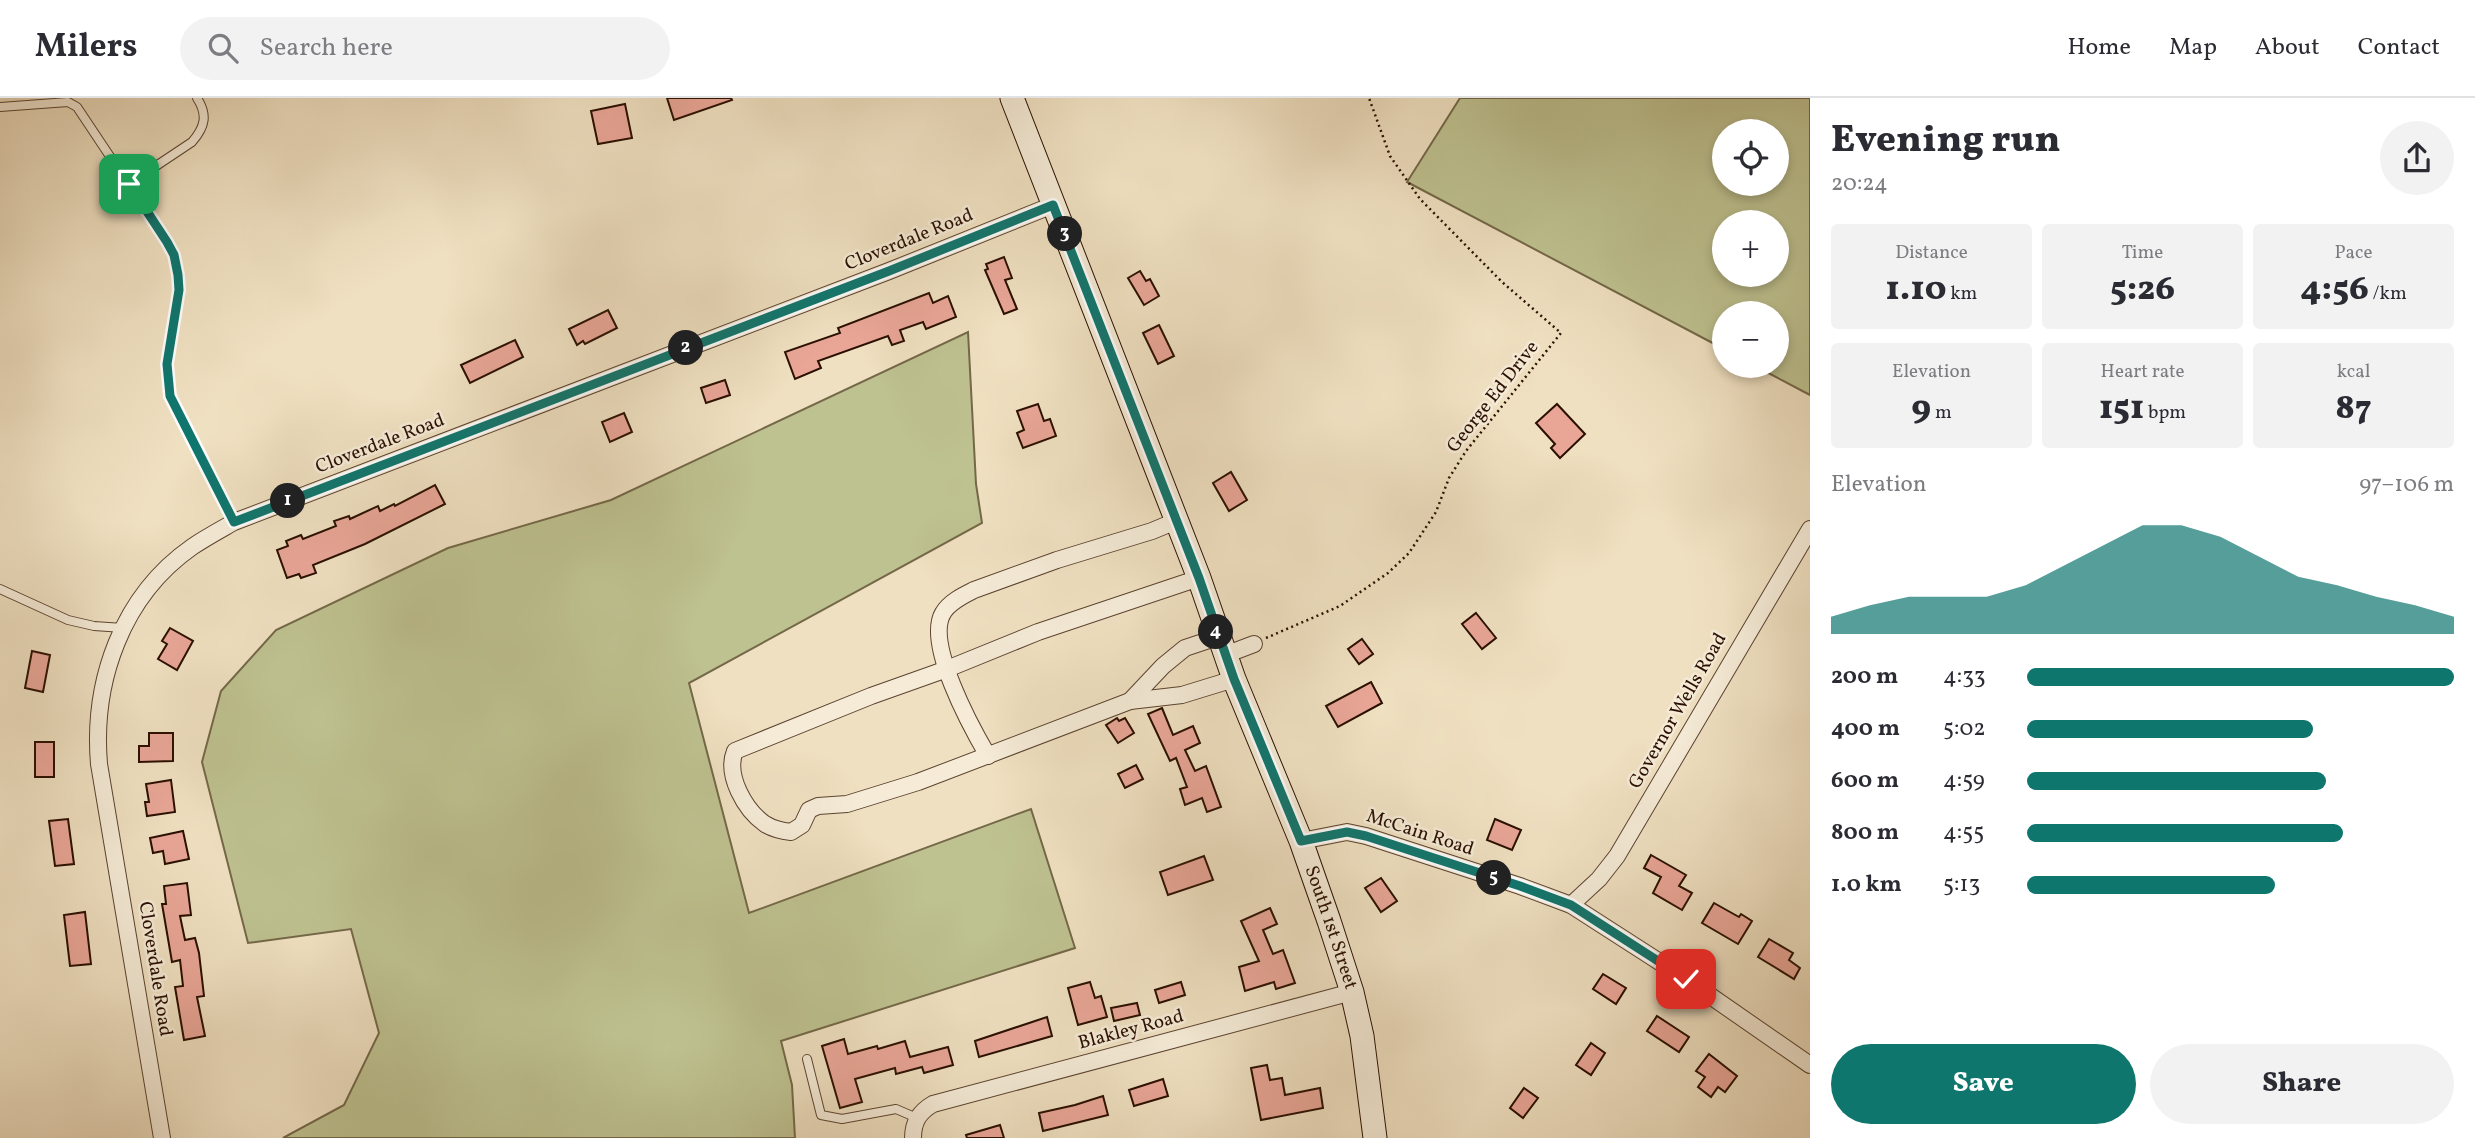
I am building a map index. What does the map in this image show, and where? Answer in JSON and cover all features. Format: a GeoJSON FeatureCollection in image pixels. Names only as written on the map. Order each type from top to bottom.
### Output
{"type":"FeatureCollection","features":[{"type":"Feature","properties":{"kind":"main road","name":"South 1st Street"},"geometry":{"type":"LineString","coordinates":[[1012,98],[1199,578],[1221,646],[1301,841],[1352,992],[1369,1079],[1375,1138]]}},
{"type":"Feature","properties":{"kind":"street","name":"Cloverdale Road"},"geometry":{"type":"LineString","coordinates":[[162,1138],[98,743],[100,701],[107,667],[123,628],[146,592],[167,569],[191,548],[234,522],[889,271],[1053,205]]}},
{"type":"Feature","properties":{"kind":"street"},"geometry":{"type":"LineString","coordinates":[[988,756],[960,703],[947,669],[938,629],[942,614],[963,596],[1056,560],[1128,540],[1176,520]]}},
{"type":"Feature","properties":{"kind":"street","name":"Governor Wells Road"},"geometry":{"type":"LineString","coordinates":[[1571,905],[1599,879],[1617,856],[1810,529]]}},
{"type":"Feature","properties":{"kind":"street"},"geometry":{"type":"LineString","coordinates":[[1199,578],[1038,632],[735,751],[732,769],[737,785],[746,804],[757,817],[779,831],[791,832],[802,825],[809,810],[818,806],[847,804],[871,797],[988,756],[1130,701],[1182,695],[1234,679]]}},
{"type":"Feature","properties":{"kind":"street"},"geometry":{"type":"LineString","coordinates":[[1130,701],[1163,666],[1185,648],[1254,644]]}},
{"type":"Feature","properties":{"kind":"street","name":"McCain Road"},"geometry":{"type":"LineString","coordinates":[[1301,841],[1347,832],[1366,836],[1571,905],[1686,979],[1810,1065]]}},
{"type":"Feature","properties":{"kind":"street","name":"Blakley Road"},"geometry":{"type":"LineString","coordinates":[[920,1114],[933,1104],[1352,992]]}},
{"type":"Feature","properties":{"kind":"street"},"geometry":{"type":"LineString","coordinates":[[913,1138],[920,1114]]}},
{"type":"Feature","properties":{"kind":"lane"},"geometry":{"type":"LineString","coordinates":[[129,184],[192,142],[200,133],[205,122],[197,98]]}},
{"type":"Feature","properties":{"kind":"lane"},"geometry":{"type":"LineString","coordinates":[[0,107],[68,100],[77,107],[167,242],[174,255],[179,290],[167,364],[170,396],[234,522]]}},
{"type":"Feature","properties":{"kind":"lane"},"geometry":{"type":"LineString","coordinates":[[0,589],[68,620],[94,626],[123,628]]}},
{"type":"Feature","properties":{"kind":"lane"},"geometry":{"type":"LineString","coordinates":[[807,1059],[821,1115],[842,1119],[895,1109],[920,1114]]}},
{"type":"Feature","properties":{"kind":"path","name":"George Ed Drive"},"geometry":{"type":"LineString","coordinates":[[1254,644],[1340,606],[1388,573],[1409,553],[1437,512],[1449,478],[1466,451],[1561,333],[1502,282],[1420,199],[1390,156],[1369,98]]}},
{"type":"Feature","properties":{"kind":"green space"},"geometry":{"type":"Polygon","coordinates":[[[1460,98],[1810,98],[1810,395],[1778,378],[1789,378],[1789,301],[1712,301],[1712,343],[1407,182],[1460,98]]]}},
{"type":"Feature","properties":{"kind":"green space"},"geometry":{"type":"Polygon","coordinates":[[[968,332],[976,484],[982,523],[689,683],[749,913],[1031,809],[1075,948],[781,1041],[792,1085],[795,1138],[283,1138],[344,1105],[379,1033],[351,929],[248,943],[202,762],[221,691],[276,630],[448,548],[611,500],[968,332]]]}},
{"type":"Feature","properties":{"kind":"building"},"geometry":{"type":"Polygon","coordinates":[[[667,98],[731,98],[732,100],[674,120],[667,98]]]}},
{"type":"Feature","properties":{"kind":"building"},"geometry":{"type":"Polygon","coordinates":[[[625,104],[632,138],[598,144],[591,111],[625,104]]]}},
{"type":"Feature","properties":{"kind":"building"},"geometry":{"type":"Polygon","coordinates":[[[1004,257],[1012,278],[1005,280],[1017,309],[1004,314],[985,270],[988,269],[986,264],[1004,257]]]}},
{"type":"Feature","properties":{"kind":"building"},"geometry":{"type":"Polygon","coordinates":[[[1140,271],[1146,281],[1150,279],[1159,296],[1144,305],[1128,278],[1140,271]]]}},
{"type":"Feature","properties":{"kind":"building"},"geometry":{"type":"Polygon","coordinates":[[[929,293],[933,303],[948,296],[956,317],[926,329],[923,322],[900,330],[904,341],[892,345],[888,336],[818,361],[821,368],[795,379],[785,352],[840,333],[838,328],[929,293]]]}},
{"type":"Feature","properties":{"kind":"building"},"geometry":{"type":"Polygon","coordinates":[[[608,310],[617,328],[585,344],[583,341],[577,345],[569,329],[608,310]]]}},
{"type":"Feature","properties":{"kind":"building"},"geometry":{"type":"Polygon","coordinates":[[[1159,325],[1174,356],[1158,364],[1143,333],[1159,325]]]}},
{"type":"Feature","properties":{"kind":"building"},"geometry":{"type":"Polygon","coordinates":[[[515,340],[523,357],[470,383],[461,365],[515,340]]]}},
{"type":"Feature","properties":{"kind":"building"},"geometry":{"type":"Polygon","coordinates":[[[725,380],[730,395],[706,403],[701,388],[725,380]]]}},
{"type":"Feature","properties":{"kind":"building"},"geometry":{"type":"Polygon","coordinates":[[[1038,404],[1044,421],[1050,419],[1056,436],[1023,448],[1017,433],[1024,430],[1017,411],[1038,404]]]}},
{"type":"Feature","properties":{"kind":"building"},"geometry":{"type":"Polygon","coordinates":[[[1557,404],[1585,434],[1560,458],[1551,448],[1555,444],[1536,423],[1557,404]]]}},
{"type":"Feature","properties":{"kind":"building"},"geometry":{"type":"Polygon","coordinates":[[[624,413],[632,432],[610,442],[602,422],[624,413]]]}},
{"type":"Feature","properties":{"kind":"building"},"geometry":{"type":"Polygon","coordinates":[[[1231,472],[1247,500],[1229,511],[1213,483],[1231,472]]]}},
{"type":"Feature","properties":{"kind":"building"},"geometry":{"type":"Polygon","coordinates":[[[435,485],[445,504],[365,544],[313,565],[316,573],[301,578],[299,574],[287,578],[277,550],[288,546],[286,541],[301,535],[303,539],[336,526],[334,521],[349,516],[350,519],[378,506],[380,511],[394,504],[395,506],[435,485]]]}},
{"type":"Feature","properties":{"kind":"building"},"geometry":{"type":"Polygon","coordinates":[[[1476,613],[1496,638],[1482,649],[1462,624],[1476,613]]]}},
{"type":"Feature","properties":{"kind":"building"},"geometry":{"type":"Polygon","coordinates":[[[170,628],[193,641],[177,670],[158,659],[167,644],[162,641],[170,628]]]}},
{"type":"Feature","properties":{"kind":"building"},"geometry":{"type":"Polygon","coordinates":[[[1362,639],[1373,654],[1359,664],[1348,649],[1362,639]]]}},
{"type":"Feature","properties":{"kind":"building"},"geometry":{"type":"Polygon","coordinates":[[[32,651],[50,655],[43,692],[25,688],[32,651]]]}},
{"type":"Feature","properties":{"kind":"building"},"geometry":{"type":"Polygon","coordinates":[[[1371,682],[1382,703],[1338,727],[1326,706],[1371,682]]]}},
{"type":"Feature","properties":{"kind":"building"},"geometry":{"type":"Polygon","coordinates":[[[1162,708],[1173,735],[1193,726],[1200,743],[1185,750],[1195,771],[1206,766],[1221,807],[1207,812],[1202,798],[1185,805],[1180,789],[1187,787],[1176,758],[1170,761],[1148,714],[1162,708]]]}},
{"type":"Feature","properties":{"kind":"building"},"geometry":{"type":"Polygon","coordinates":[[[1117,718],[1119,721],[1125,718],[1134,733],[1118,743],[1106,725],[1117,718]]]}},
{"type":"Feature","properties":{"kind":"building"},"geometry":{"type":"Polygon","coordinates":[[[149,733],[173,733],[173,761],[139,762],[139,746],[149,746],[149,733]]]}},
{"type":"Feature","properties":{"kind":"building"},"geometry":{"type":"Polygon","coordinates":[[[35,742],[54,742],[54,777],[35,777],[35,742]]]}},
{"type":"Feature","properties":{"kind":"building"},"geometry":{"type":"Polygon","coordinates":[[[1136,765],[1143,779],[1125,788],[1118,774],[1136,765]]]}},
{"type":"Feature","properties":{"kind":"building"},"geometry":{"type":"Polygon","coordinates":[[[171,780],[175,812],[147,816],[145,802],[149,802],[146,784],[171,780]]]}},
{"type":"Feature","properties":{"kind":"building"},"geometry":{"type":"Polygon","coordinates":[[[68,819],[74,864],[55,866],[49,821],[68,819]]]}},
{"type":"Feature","properties":{"kind":"building"},"geometry":{"type":"Polygon","coordinates":[[[1495,819],[1521,830],[1512,850],[1487,840],[1495,819]]]}},
{"type":"Feature","properties":{"kind":"building"},"geometry":{"type":"Polygon","coordinates":[[[183,831],[189,859],[165,864],[163,851],[153,853],[150,838],[183,831]]]}},
{"type":"Feature","properties":{"kind":"building"},"geometry":{"type":"Polygon","coordinates":[[[1651,855],[1686,875],[1679,886],[1692,893],[1682,910],[1653,893],[1661,877],[1644,868],[1651,855]]]}},
{"type":"Feature","properties":{"kind":"building"},"geometry":{"type":"Polygon","coordinates":[[[1204,856],[1213,880],[1168,895],[1160,872],[1204,856]]]}},
{"type":"Feature","properties":{"kind":"building"},"geometry":{"type":"Polygon","coordinates":[[[1381,878],[1397,901],[1381,912],[1365,888],[1381,878]]]}},
{"type":"Feature","properties":{"kind":"building"},"geometry":{"type":"Polygon","coordinates":[[[187,883],[191,915],[180,916],[185,940],[195,938],[199,953],[204,996],[197,997],[205,1036],[184,1040],[175,987],[183,986],[180,960],[172,962],[162,904],[166,904],[164,886],[187,883]]]}},
{"type":"Feature","properties":{"kind":"building"},"geometry":{"type":"Polygon","coordinates":[[[1714,903],[1752,921],[1738,944],[1702,923],[1714,903]]]}},
{"type":"Feature","properties":{"kind":"building"},"geometry":{"type":"Polygon","coordinates":[[[1270,908],[1277,924],[1263,930],[1273,954],[1283,950],[1295,983],[1276,989],[1274,982],[1245,991],[1239,967],[1259,961],[1241,921],[1270,908]]]}},
{"type":"Feature","properties":{"kind":"building"},"geometry":{"type":"Polygon","coordinates":[[[85,912],[91,964],[70,966],[64,915],[85,912]]]}},
{"type":"Feature","properties":{"kind":"building"},"geometry":{"type":"Polygon","coordinates":[[[1769,939],[1793,953],[1789,960],[1800,968],[1794,979],[1758,957],[1769,939]]]}},
{"type":"Feature","properties":{"kind":"building"},"geometry":{"type":"Polygon","coordinates":[[[1603,974],[1626,988],[1616,1004],[1593,989],[1603,974]]]}},
{"type":"Feature","properties":{"kind":"building"},"geometry":{"type":"Polygon","coordinates":[[[1090,982],[1095,998],[1101,996],[1107,1017],[1078,1025],[1068,988],[1090,982]]]}},
{"type":"Feature","properties":{"kind":"building"},"geometry":{"type":"Polygon","coordinates":[[[1181,982],[1185,995],[1159,1003],[1155,990],[1181,982]]]}},
{"type":"Feature","properties":{"kind":"building"},"geometry":{"type":"Polygon","coordinates":[[[1137,1003],[1140,1015],[1114,1021],[1111,1008],[1137,1003]]]}},
{"type":"Feature","properties":{"kind":"building"},"geometry":{"type":"Polygon","coordinates":[[[1657,1016],[1689,1037],[1679,1052],[1647,1031],[1657,1016]]]}},
{"type":"Feature","properties":{"kind":"building"},"geometry":{"type":"Polygon","coordinates":[[[1047,1017],[1052,1036],[979,1057],[975,1041],[1047,1017]]]}},
{"type":"Feature","properties":{"kind":"building"},"geometry":{"type":"Polygon","coordinates":[[[844,1039],[848,1054],[905,1041],[910,1057],[948,1047],[953,1065],[924,1073],[922,1067],[896,1074],[895,1068],[855,1079],[862,1102],[840,1108],[822,1046],[844,1039]]]}},
{"type":"Feature","properties":{"kind":"building"},"geometry":{"type":"Polygon","coordinates":[[[1591,1043],[1605,1053],[1591,1075],[1576,1065],[1591,1043]]]}},
{"type":"Feature","properties":{"kind":"building"},"geometry":{"type":"Polygon","coordinates":[[[1709,1054],[1737,1076],[1725,1092],[1718,1087],[1711,1097],[1698,1087],[1705,1077],[1696,1071],[1709,1054]]]}},
{"type":"Feature","properties":{"kind":"building"},"geometry":{"type":"Polygon","coordinates":[[[1267,1065],[1270,1080],[1282,1078],[1285,1095],[1320,1088],[1323,1108],[1261,1120],[1251,1068],[1267,1065]]]}},
{"type":"Feature","properties":{"kind":"building"},"geometry":{"type":"Polygon","coordinates":[[[1163,1079],[1168,1096],[1134,1106],[1129,1090],[1163,1079]]]}},
{"type":"Feature","properties":{"kind":"building"},"geometry":{"type":"Polygon","coordinates":[[[1524,1088],[1538,1098],[1523,1118],[1510,1108],[1524,1088]]]}},
{"type":"Feature","properties":{"kind":"building"},"geometry":{"type":"Polygon","coordinates":[[[1103,1096],[1108,1115],[1043,1131],[1039,1113],[1103,1096]]]}},
{"type":"Feature","properties":{"kind":"building"},"geometry":{"type":"Polygon","coordinates":[[[1000,1125],[1004,1138],[967,1138],[966,1135],[1000,1125]]]}},
{"type":"Feature","properties":{"kind":"route"},"geometry":{"type":"LineString","coordinates":[[129,184],[167,242],[174,255],[178,275],[179,290],[167,364],[170,396],[234,522],[889,271],[1053,205],[1199,578],[1234,679],[1301,841],[1347,832],[1520,886],[1571,905],[1686,979]]}}]}
